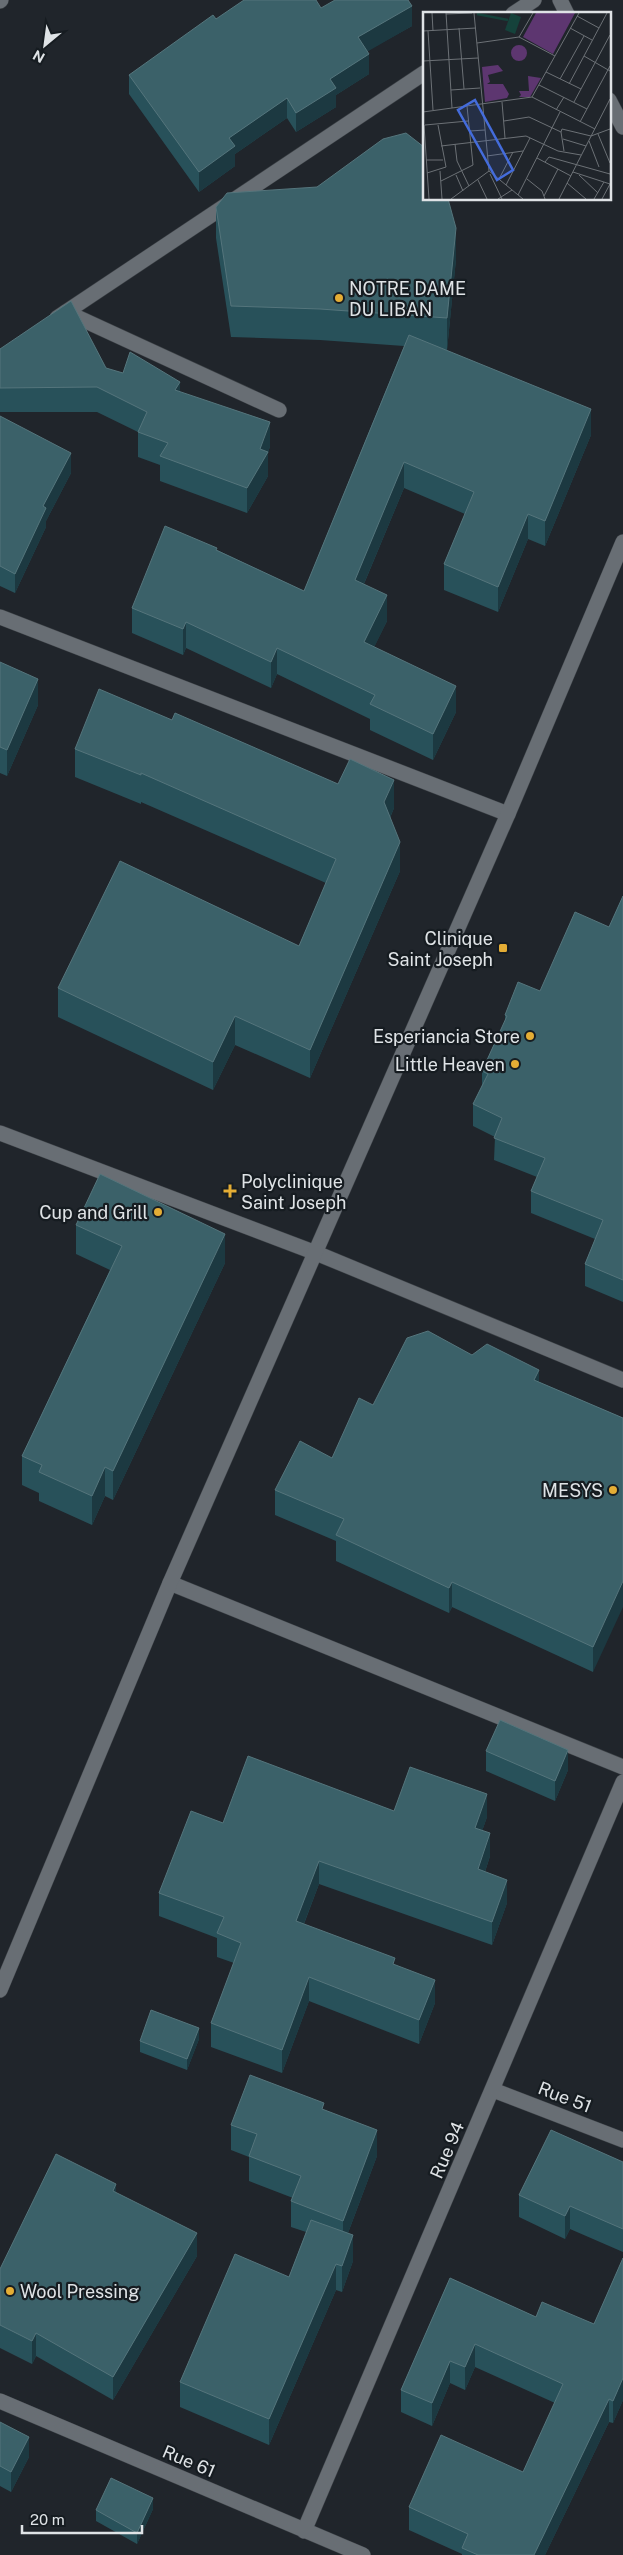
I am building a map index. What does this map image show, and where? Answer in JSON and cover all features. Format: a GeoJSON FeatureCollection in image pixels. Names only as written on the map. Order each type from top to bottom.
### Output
{"type":"FeatureCollection","features":[{"type":"Feature","properties":{"kind":"street"},"geometry":{"type":"LineString","coordinates":[[516,12],[534,0]]}},
{"type":"Feature","properties":{"kind":"street"},"geometry":{"type":"LineString","coordinates":[[560,0],[565,12]]}},
{"type":"Feature","properties":{"kind":"street"},"geometry":{"type":"LineString","coordinates":[[42,327],[423,74]]}},
{"type":"Feature","properties":{"kind":"street"},"geometry":{"type":"LineString","coordinates":[[610,102],[623,127]]}},
{"type":"Feature","properties":{"kind":"street"},"geometry":{"type":"LineString","coordinates":[[66,312],[279,410]]}},
{"type":"Feature","properties":{"kind":"street"},"geometry":{"type":"LineString","coordinates":[[0,1990],[170,1584],[508,814],[623,542]]}},
{"type":"Feature","properties":{"kind":"street"},"geometry":{"type":"LineString","coordinates":[[0,617],[508,814]]}},
{"type":"Feature","properties":{"kind":"street"},"geometry":{"type":"LineString","coordinates":[[0,1133],[316,1253],[623,1380]]}},
{"type":"Feature","properties":{"kind":"street"},"geometry":{"type":"LineString","coordinates":[[170,1584],[623,1767]]}},
{"type":"Feature","properties":{"kind":"street","name":"Rue 94"},"geometry":{"type":"LineString","coordinates":[[304,2531],[623,1782]]}},
{"type":"Feature","properties":{"kind":"street","name":"Rue 51"},"geometry":{"type":"LineString","coordinates":[[493,2090],[623,2140]]}},
{"type":"Feature","properties":{"kind":"street","name":"Rue 61"},"geometry":{"type":"LineString","coordinates":[[0,2401],[363,2555]]}},
{"type":"Feature","properties":{"kind":"building"},"geometry":{"type":"Polygon","coordinates":[[[244,0],[316,0],[321,8],[335,0],[408,0],[412,6],[358,37],[369,54],[330,79],[336,88],[296,113],[287,98],[229,138],[235,146],[199,172],[129,75],[213,15],[216,19],[244,0]]]}},
{"type":"Feature","properties":{"kind":"building","name":"NOTRE DAME DU LIBAN"},"geometry":{"type":"Polygon","coordinates":[[[406,133],[423,146],[423,200],[448,200],[456,228],[447,318],[320,309],[231,306],[216,207],[227,193],[317,187],[383,139],[406,133]]]}},
{"type":"Feature","properties":{"kind":"building"},"geometry":{"type":"Polygon","coordinates":[[[71,301],[106,368],[123,373],[130,352],[180,382],[175,390],[270,422],[260,449],[268,452],[247,488],[160,456],[168,443],[138,432],[147,412],[97,387],[0,388],[0,349],[71,301]]]}},
{"type":"Feature","properties":{"kind":"building"},"geometry":{"type":"Polygon","coordinates":[[[409,335],[591,409],[545,521],[528,514],[498,587],[444,564],[474,492],[404,462],[355,580],[387,595],[364,642],[456,686],[433,734],[370,704],[375,695],[277,648],[271,662],[186,622],[183,629],[132,608],[165,526],[217,548],[216,550],[304,591],[409,335]]]}},
{"type":"Feature","properties":{"kind":"building"},"geometry":{"type":"Polygon","coordinates":[[[0,416],[71,453],[43,506],[46,508],[15,574],[0,566],[0,416]]]}},
{"type":"Feature","properties":{"kind":"building"},"geometry":{"type":"Polygon","coordinates":[[[0,662],[38,679],[7,750],[0,747],[0,662]]]}},
{"type":"Feature","properties":{"kind":"building"},"geometry":{"type":"Polygon","coordinates":[[[99,689],[172,720],[175,713],[338,784],[350,759],[394,780],[384,802],[400,842],[310,1050],[235,1016],[213,1062],[58,988],[120,861],[299,946],[336,859],[141,773],[141,775],[75,749],[99,689]]]}},
{"type":"Feature","properties":{"kind":"building"},"geometry":{"type":"Polygon","coordinates":[[[623,896],[623,1280],[585,1264],[603,1220],[531,1191],[545,1158],[494,1138],[502,1118],[473,1104],[488,1074],[482,1071],[507,1016],[505,1015],[518,982],[540,991],[575,912],[609,927],[623,896]]]}},
{"type":"Feature","properties":{"kind":"building"},"geometry":{"type":"Polygon","coordinates":[[[100,1174],[225,1234],[113,1471],[105,1467],[92,1496],[39,1472],[42,1465],[22,1456],[122,1246],[76,1225],[100,1174]]]}},
{"type":"Feature","properties":{"kind":"building"},"geometry":{"type":"Polygon","coordinates":[[[428,1331],[472,1355],[487,1344],[539,1370],[534,1380],[623,1418],[623,1581],[593,1647],[452,1582],[449,1588],[336,1535],[344,1519],[275,1490],[300,1441],[332,1458],[359,1398],[373,1405],[407,1338],[428,1331]]]}},
{"type":"Feature","properties":{"kind":"building"},"geometry":{"type":"Polygon","coordinates":[[[500,1720],[568,1750],[555,1781],[486,1751],[500,1720]]]}},
{"type":"Feature","properties":{"kind":"building"},"geometry":{"type":"Polygon","coordinates":[[[248,1756],[394,1811],[410,1767],[487,1794],[475,1828],[490,1833],[478,1869],[507,1880],[492,1922],[319,1861],[296,1921],[395,1958],[393,1964],[435,1980],[419,2020],[309,1977],[282,2050],[211,2023],[241,1943],[217,1933],[224,1917],[159,1893],[191,1811],[223,1823],[248,1756]]]}},
{"type":"Feature","properties":{"kind":"building"},"geometry":{"type":"Polygon","coordinates":[[[151,2010],[199,2028],[187,2059],[140,2041],[151,2010]]]}},
{"type":"Feature","properties":{"kind":"building"},"geometry":{"type":"Polygon","coordinates":[[[250,2075],[324,2103],[322,2109],[377,2130],[343,2221],[291,2201],[301,2176],[249,2156],[257,2134],[231,2125],[250,2075]]]}},
{"type":"Feature","properties":{"kind":"building"},"geometry":{"type":"Polygon","coordinates":[[[551,2130],[623,2162],[623,2229],[570,2206],[565,2216],[519,2195],[551,2130]]]}},
{"type":"Feature","properties":{"kind":"building"},"geometry":{"type":"Polygon","coordinates":[[[56,2154],[116,2184],[113,2191],[197,2233],[113,2377],[36,2333],[32,2341],[0,2325],[0,2269],[56,2154]]]}},
{"type":"Feature","properties":{"kind":"building"},"geometry":{"type":"Polygon","coordinates":[[[311,2220],[353,2235],[342,2266],[336,2264],[269,2419],[180,2382],[235,2254],[289,2277],[311,2220]]]}},
{"type":"Feature","properties":{"kind":"building"},"geometry":{"type":"Polygon","coordinates":[[[623,2258],[623,2378],[613,2401],[609,2399],[534,2555],[478,2555],[462,2548],[468,2534],[409,2507],[441,2435],[523,2472],[563,2384],[475,2344],[465,2367],[450,2361],[432,2403],[401,2390],[450,2278],[536,2317],[542,2302],[594,2324],[623,2258]]]}},
{"type":"Feature","properties":{"kind":"building"},"geometry":{"type":"Polygon","coordinates":[[[0,2422],[29,2437],[11,2472],[0,2466],[0,2422]]]}},
{"type":"Feature","properties":{"kind":"building"},"geometry":{"type":"Polygon","coordinates":[[[111,2478],[153,2498],[137,2533],[96,2510],[111,2478]]]}},
{"type":"Feature","properties":{"kind":"place","name":"NOTRE DAME DU LIBAN"},"geometry":{"type":"Point","coordinates":[339,298]}},
{"type":"Feature","properties":{"kind":"place","name":"Clinique Saint Joseph"},"geometry":{"type":"Point","coordinates":[503,948]}},
{"type":"Feature","properties":{"kind":"place","name":"Esperiancia Store"},"geometry":{"type":"Point","coordinates":[530,1036]}},
{"type":"Feature","properties":{"kind":"place","name":"Little Heaven"},"geometry":{"type":"Point","coordinates":[515,1064]}},
{"type":"Feature","properties":{"kind":"place","name":"Polyclinique Saint Joseph"},"geometry":{"type":"Point","coordinates":[230,1191]}},
{"type":"Feature","properties":{"kind":"place","name":"Cup and Grill"},"geometry":{"type":"Point","coordinates":[158,1212]}},
{"type":"Feature","properties":{"kind":"place","name":"MESYS"},"geometry":{"type":"Point","coordinates":[613,1490]}},
{"type":"Feature","properties":{"kind":"place","name":"Wool Pressing"},"geometry":{"type":"Point","coordinates":[10,2291]}}]}
